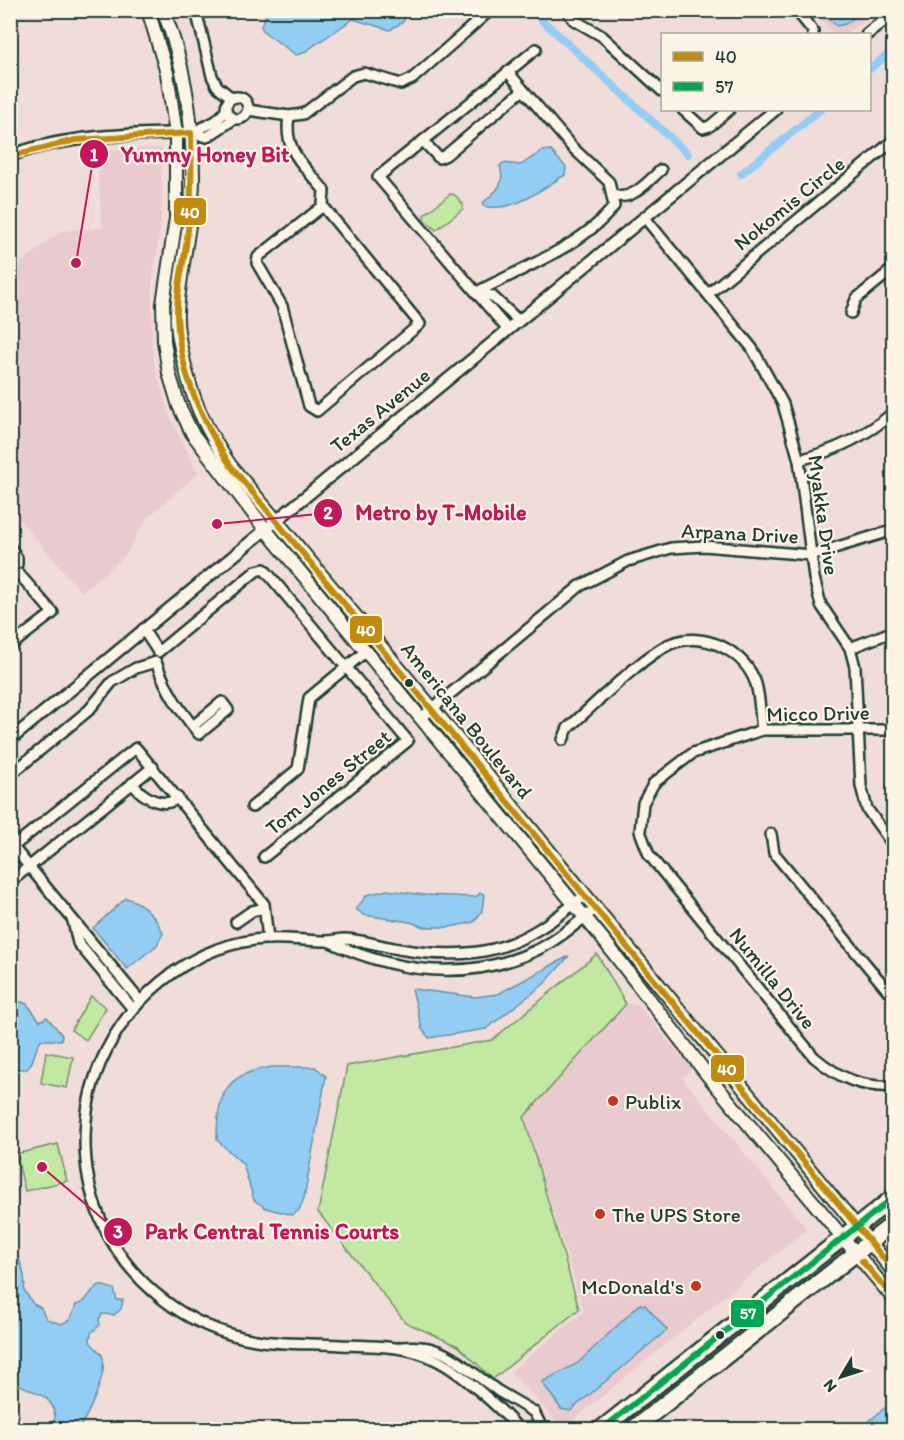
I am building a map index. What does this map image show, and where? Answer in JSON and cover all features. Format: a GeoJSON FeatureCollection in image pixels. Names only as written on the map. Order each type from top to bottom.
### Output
{"type":"FeatureCollection","features":[{"type":"Feature","properties":{"kind":"highway"},"geometry":{"type":"LineString","coordinates":[[600,1430],[894,1197]]}},
{"type":"Feature","properties":{"kind":"highway"},"geometry":{"type":"LineString","coordinates":[[632,1430],[894,1223]]}},
{"type":"Feature","properties":{"kind":"main road","name":"Americana Boulevard"},"geometry":{"type":"LineString","coordinates":[[148,10],[167,73],[176,134],[176,218],[162,304],[164,341],[169,373],[179,406],[192,433],[265,529],[421,718],[590,913],[668,998],[894,1272]]}},
{"type":"Feature","properties":{"kind":"main road","name":"Americana Boulevard"},"geometry":{"type":"LineString","coordinates":[[163,10],[182,73],[191,133],[193,177],[177,315],[179,340],[189,390],[207,429],[230,465],[432,708],[579,900]]}},
{"type":"Feature","properties":{"kind":"main road"},"geometry":{"type":"LineString","coordinates":[[164,341],[179,340]]}},
{"type":"Feature","properties":{"kind":"main road","name":"Americana Boulevard"},"geometry":{"type":"LineString","coordinates":[[590,913],[654,1008],[894,1299]]}},
{"type":"Feature","properties":{"kind":"main road"},"geometry":{"type":"LineString","coordinates":[[654,1008],[668,998]]}},
{"type":"Feature","properties":{"kind":"main road"},"geometry":{"type":"LineString","coordinates":[[709,1077],[724,1078],[740,1086]]}},
{"type":"Feature","properties":{"kind":"street"},"geometry":{"type":"LineString","coordinates":[[196,10],[212,76],[217,86],[232,98],[244,100],[248,110]]}},
{"type":"Feature","properties":{"kind":"street"},"geometry":{"type":"LineString","coordinates":[[248,110],[289,116],[303,114],[353,76],[364,74],[401,84],[412,79],[487,13],[484,10]]}},
{"type":"Feature","properties":{"kind":"street"},"geometry":{"type":"LineString","coordinates":[[566,10],[581,25],[602,36],[661,89]]}},
{"type":"Feature","properties":{"kind":"street"},"geometry":{"type":"LineString","coordinates":[[796,10],[813,33]]}},
{"type":"Feature","properties":{"kind":"street"},"geometry":{"type":"LineString","coordinates":[[868,33],[894,13]]}},
{"type":"Feature","properties":{"kind":"street"},"geometry":{"type":"LineString","coordinates":[[508,330],[378,177],[536,49]]}},
{"type":"Feature","properties":{"kind":"street"},"geometry":{"type":"LineString","coordinates":[[477,291],[585,233],[605,218],[614,206],[609,182],[572,147],[508,72]]}},
{"type":"Feature","properties":{"kind":"street"},"geometry":{"type":"LineString","coordinates":[[423,141],[434,155],[439,158],[446,155],[523,90]]}},
{"type":"Feature","properties":{"kind":"street"},"geometry":{"type":"LineString","coordinates":[[191,133],[216,121],[226,111],[226,103],[232,98]]}},
{"type":"Feature","properties":{"kind":"street"},"geometry":{"type":"LineString","coordinates":[[10,156],[33,147],[62,141],[191,133],[207,137],[234,119],[242,118],[248,110]]}},
{"type":"Feature","properties":{"kind":"street"},"geometry":{"type":"LineString","coordinates":[[226,111],[234,119]]}},
{"type":"Feature","properties":{"kind":"street"},"geometry":{"type":"LineString","coordinates":[[684,111],[703,128],[710,126],[728,111]]}},
{"type":"Feature","properties":{"kind":"street","name":"Texas Avenue"},"geometry":{"type":"LineString","coordinates":[[10,740],[87,679],[143,629],[774,111]]}},
{"type":"Feature","properties":{"kind":"street"},"geometry":{"type":"LineString","coordinates":[[289,116],[287,139],[292,150],[324,190],[323,206],[420,324],[317,411],[309,406],[282,306],[257,263],[258,257],[323,206]]}},
{"type":"Feature","properties":{"kind":"street","name":"Nokomis Circle"},"geometry":{"type":"LineString","coordinates":[[708,294],[894,140]]}},
{"type":"Feature","properties":{"kind":"street"},"geometry":{"type":"LineString","coordinates":[[613,195],[621,198],[629,196],[661,171]]}},
{"type":"Feature","properties":{"kind":"street","name":"Myakka Drive"},"geometry":{"type":"LineString","coordinates":[[645,218],[752,348],[771,380],[793,433],[800,460],[811,555],[821,605],[850,648],[857,688],[860,731],[859,770],[864,798],[867,809],[894,846]]}},
{"type":"Feature","properties":{"kind":"street"},"geometry":{"type":"LineString","coordinates":[[851,313],[856,299],[894,268]]}},
{"type":"Feature","properties":{"kind":"street"},"geometry":{"type":"LineString","coordinates":[[477,291],[492,296],[519,321]]}},
{"type":"Feature","properties":{"kind":"street"},"geometry":{"type":"LineString","coordinates":[[800,460],[830,452],[857,438],[894,412]]}},
{"type":"Feature","properties":{"kind":"street","name":"Arpana Drive"},"geometry":{"type":"LineString","coordinates":[[421,718],[580,586],[628,561],[670,548],[704,546],[811,555],[894,530]]}},
{"type":"Feature","properties":{"kind":"street"},"geometry":{"type":"LineString","coordinates":[[10,547],[17,558],[18,569],[53,613],[10,646]]}},
{"type":"Feature","properties":{"kind":"street","name":"Tom Jones Street"},"geometry":{"type":"LineString","coordinates":[[143,629],[158,652],[256,571],[264,569],[408,741],[264,857]]}},
{"type":"Feature","properties":{"kind":"street"},"geometry":{"type":"LineString","coordinates":[[850,648],[894,631]]}},
{"type":"Feature","properties":{"kind":"street"},"geometry":{"type":"LineString","coordinates":[[563,740],[568,729],[670,644],[702,640],[725,647],[741,658],[755,684],[762,730]]}},
{"type":"Feature","properties":{"kind":"street"},"geometry":{"type":"LineString","coordinates":[[252,807],[298,769],[309,698],[366,651]]}},
{"type":"Feature","properties":{"kind":"street"},"geometry":{"type":"LineString","coordinates":[[10,775],[89,710],[111,682],[136,668],[156,662],[172,700],[193,726]]}},
{"type":"Feature","properties":{"kind":"street","name":"Micco Drive"},"geometry":{"type":"LineString","coordinates":[[649,855],[640,831],[643,803],[654,783],[693,753],[762,730],[894,730]]}},
{"type":"Feature","properties":{"kind":"street"},"geometry":{"type":"LineString","coordinates":[[140,1001],[12,848],[136,748],[153,766],[264,908],[268,939]]}},
{"type":"Feature","properties":{"kind":"street"},"geometry":{"type":"LineString","coordinates":[[10,882],[153,766]]}},
{"type":"Feature","properties":{"kind":"street"},"geometry":{"type":"LineString","coordinates":[[132,783],[143,796],[162,802],[172,802],[178,798]]}},
{"type":"Feature","properties":{"kind":"street"},"geometry":{"type":"LineString","coordinates":[[771,834],[774,853],[894,998]]}},
{"type":"Feature","properties":{"kind":"street","name":"Numilla Drive"},"geometry":{"type":"LineString","coordinates":[[649,855],[814,1057],[832,1073],[854,1082],[874,1087],[894,1086]]}},
{"type":"Feature","properties":{"kind":"street"},"geometry":{"type":"LineString","coordinates":[[543,1430],[534,1412],[498,1391],[441,1350],[419,1346],[396,1348],[270,1342],[239,1336],[191,1319],[161,1299],[133,1272],[112,1241],[97,1211],[87,1174],[85,1134],[87,1109],[96,1074],[114,1035],[140,1001],[160,982],[191,961],[235,944],[294,937],[328,941],[343,939],[430,953],[461,954],[487,950],[521,939],[579,900]]}},
{"type":"Feature","properties":{"kind":"street"},"geometry":{"type":"LineString","coordinates":[[236,922],[252,911],[264,908]]}},
{"type":"Feature","properties":{"kind":"street"},"geometry":{"type":"LineString","coordinates":[[328,941],[377,960],[409,968],[459,972],[504,963],[527,954],[548,943],[590,913]]}},
{"type":"Feature","properties":{"kind":"street"},"geometry":{"type":"LineString","coordinates":[[73,921],[78,943],[133,1009]]}},
{"type":"Feature","properties":{"kind":"street"},"geometry":{"type":"LineString","coordinates":[[396,1348],[437,1360],[490,1399],[520,1430]]}},
{"type":"Feature","properties":{"kind":"shaded area"},"geometry":{"type":"Polygon","coordinates":[[[813,11],[875,11],[846,33],[833,33],[813,11]]]}},
{"type":"Feature","properties":{"kind":"shaded area"},"geometry":{"type":"Polygon","coordinates":[[[162,148],[161,224],[152,283],[152,344],[155,366],[169,415],[198,473],[147,518],[124,557],[81,592],[11,509],[11,271],[61,231],[102,228],[97,156],[100,151],[162,148]]]}},
{"type":"Feature","properties":{"kind":"shaded area"},"geometry":{"type":"Polygon","coordinates":[[[626,1004],[638,1005],[692,1069],[682,1078],[807,1229],[562,1429],[510,1372],[584,1311],[524,1117],[626,1004]]]}},
{"type":"Feature","properties":{"kind":"green space"},"geometry":{"type":"Polygon","coordinates":[[[450,194],[455,195],[463,204],[463,209],[436,230],[424,219],[424,215],[450,194]]]}},
{"type":"Feature","properties":{"kind":"green space"},"geometry":{"type":"Polygon","coordinates":[[[597,954],[626,1004],[524,1117],[579,1309],[493,1379],[458,1346],[405,1322],[318,1212],[347,1066],[492,1040],[597,954]]]}},
{"type":"Feature","properties":{"kind":"green space"},"geometry":{"type":"Polygon","coordinates":[[[91,996],[106,1008],[86,1040],[71,1030],[91,996]]]}},
{"type":"Feature","properties":{"kind":"green space"},"geometry":{"type":"Polygon","coordinates":[[[46,1052],[73,1057],[67,1088],[41,1083],[46,1052]]]}},
{"type":"Feature","properties":{"kind":"green space"},"geometry":{"type":"Polygon","coordinates":[[[58,1144],[67,1181],[25,1191],[16,1154],[58,1144]]]}},
{"type":"Feature","properties":{"kind":"water"},"geometry":{"type":"Polygon","coordinates":[[[268,11],[405,11],[404,21],[390,30],[353,19],[303,53],[296,55],[263,31],[261,26],[268,11]]]}},
{"type":"Feature","properties":{"kind":"water"},"geometry":{"type":"Polygon","coordinates":[[[819,11],[864,11],[845,24],[837,26],[819,11]]]}},
{"type":"Feature","properties":{"kind":"water"},"geometry":{"type":"Polygon","coordinates":[[[550,150],[566,167],[565,175],[516,203],[495,207],[483,206],[483,203],[501,183],[500,166],[503,163],[521,165],[542,151],[550,150]]]}},
{"type":"Feature","properties":{"kind":"water"},"geometry":{"type":"Polygon","coordinates":[[[387,890],[424,895],[476,897],[480,893],[484,894],[482,911],[474,922],[450,927],[424,927],[410,922],[364,915],[356,909],[367,895],[387,890]]]}},
{"type":"Feature","properties":{"kind":"water"},"geometry":{"type":"Polygon","coordinates":[[[126,898],[138,903],[148,911],[157,921],[163,933],[157,945],[127,969],[93,928],[126,898]]]}},
{"type":"Feature","properties":{"kind":"water"},"geometry":{"type":"Polygon","coordinates":[[[569,956],[544,984],[486,1029],[429,1038],[422,1029],[412,989],[475,997],[498,994],[569,956]]]}},
{"type":"Feature","properties":{"kind":"water"},"geometry":{"type":"Polygon","coordinates":[[[18,1001],[27,1004],[40,1021],[47,1017],[62,1035],[61,1040],[41,1040],[32,1063],[27,1069],[11,1069],[11,1005],[18,1001]]]}},
{"type":"Feature","properties":{"kind":"water"},"geometry":{"type":"Polygon","coordinates":[[[273,1067],[315,1067],[326,1076],[304,1198],[299,1210],[292,1215],[266,1208],[254,1200],[243,1164],[217,1140],[219,1110],[227,1088],[244,1074],[273,1067]]]}},
{"type":"Feature","properties":{"kind":"water"},"geometry":{"type":"Polygon","coordinates":[[[10,1243],[22,1266],[24,1290],[33,1304],[41,1308],[46,1319],[61,1324],[70,1320],[76,1305],[84,1301],[100,1285],[114,1289],[117,1300],[123,1300],[121,1309],[114,1315],[102,1314],[99,1319],[100,1325],[91,1333],[90,1341],[102,1355],[103,1371],[92,1404],[78,1429],[46,1429],[55,1419],[50,1403],[39,1394],[11,1379],[10,1243]]]}},
{"type":"Feature","properties":{"kind":"water"},"geometry":{"type":"Polygon","coordinates":[[[640,1304],[645,1305],[667,1330],[570,1411],[561,1409],[542,1382],[578,1363],[640,1304]]]}},
{"type":"Feature","properties":{"kind":"water"},"geometry":{"type":"Polygon","coordinates":[[[893,1401],[893,1429],[860,1429],[863,1426],[893,1401]]]}},
{"type":"Feature","properties":{"kind":"waterway"},"geometry":{"type":"LineString","coordinates":[[531,10],[688,154]]}},
{"type":"Feature","properties":{"kind":"waterway"},"geometry":{"type":"LineString","coordinates":[[871,68],[894,49]]}},
{"type":"Feature","properties":{"kind":"waterway"},"geometry":{"type":"LineString","coordinates":[[741,174],[819,111]]}},
{"type":"Feature","properties":{"kind":"transit line","name":"40"},"geometry":{"type":"LineString","coordinates":[[10,156],[76,140],[191,133],[191,199],[178,296],[179,336],[193,394],[230,465],[894,1271]]}},
{"type":"Feature","properties":{"kind":"transit line","name":"57"},"geometry":{"type":"LineString","coordinates":[[601,1430],[894,1197]]}},
{"type":"Feature","properties":{"kind":"transit line","name":"40"},"geometry":{"type":"LineString","coordinates":[[862,1261],[894,1298]]}},
{"type":"Feature","properties":{"kind":"place","name":"Yummy Honey Bit"},"geometry":{"type":"Point","coordinates":[76,263]}},
{"type":"Feature","properties":{"kind":"place","name":"Metro by T-Mobile"},"geometry":{"type":"Point","coordinates":[217,524]}},
{"type":"Feature","properties":{"kind":"place","name":"Publix"},"geometry":{"type":"Point","coordinates":[613,1101]}},
{"type":"Feature","properties":{"kind":"place","name":"Park Central Tennis Courts"},"geometry":{"type":"Point","coordinates":[42,1167]}},
{"type":"Feature","properties":{"kind":"place","name":"The UPS Store"},"geometry":{"type":"Point","coordinates":[600,1214]}},
{"type":"Feature","properties":{"kind":"place","name":"McDonald's"},"geometry":{"type":"Point","coordinates":[696,1286]}}]}
